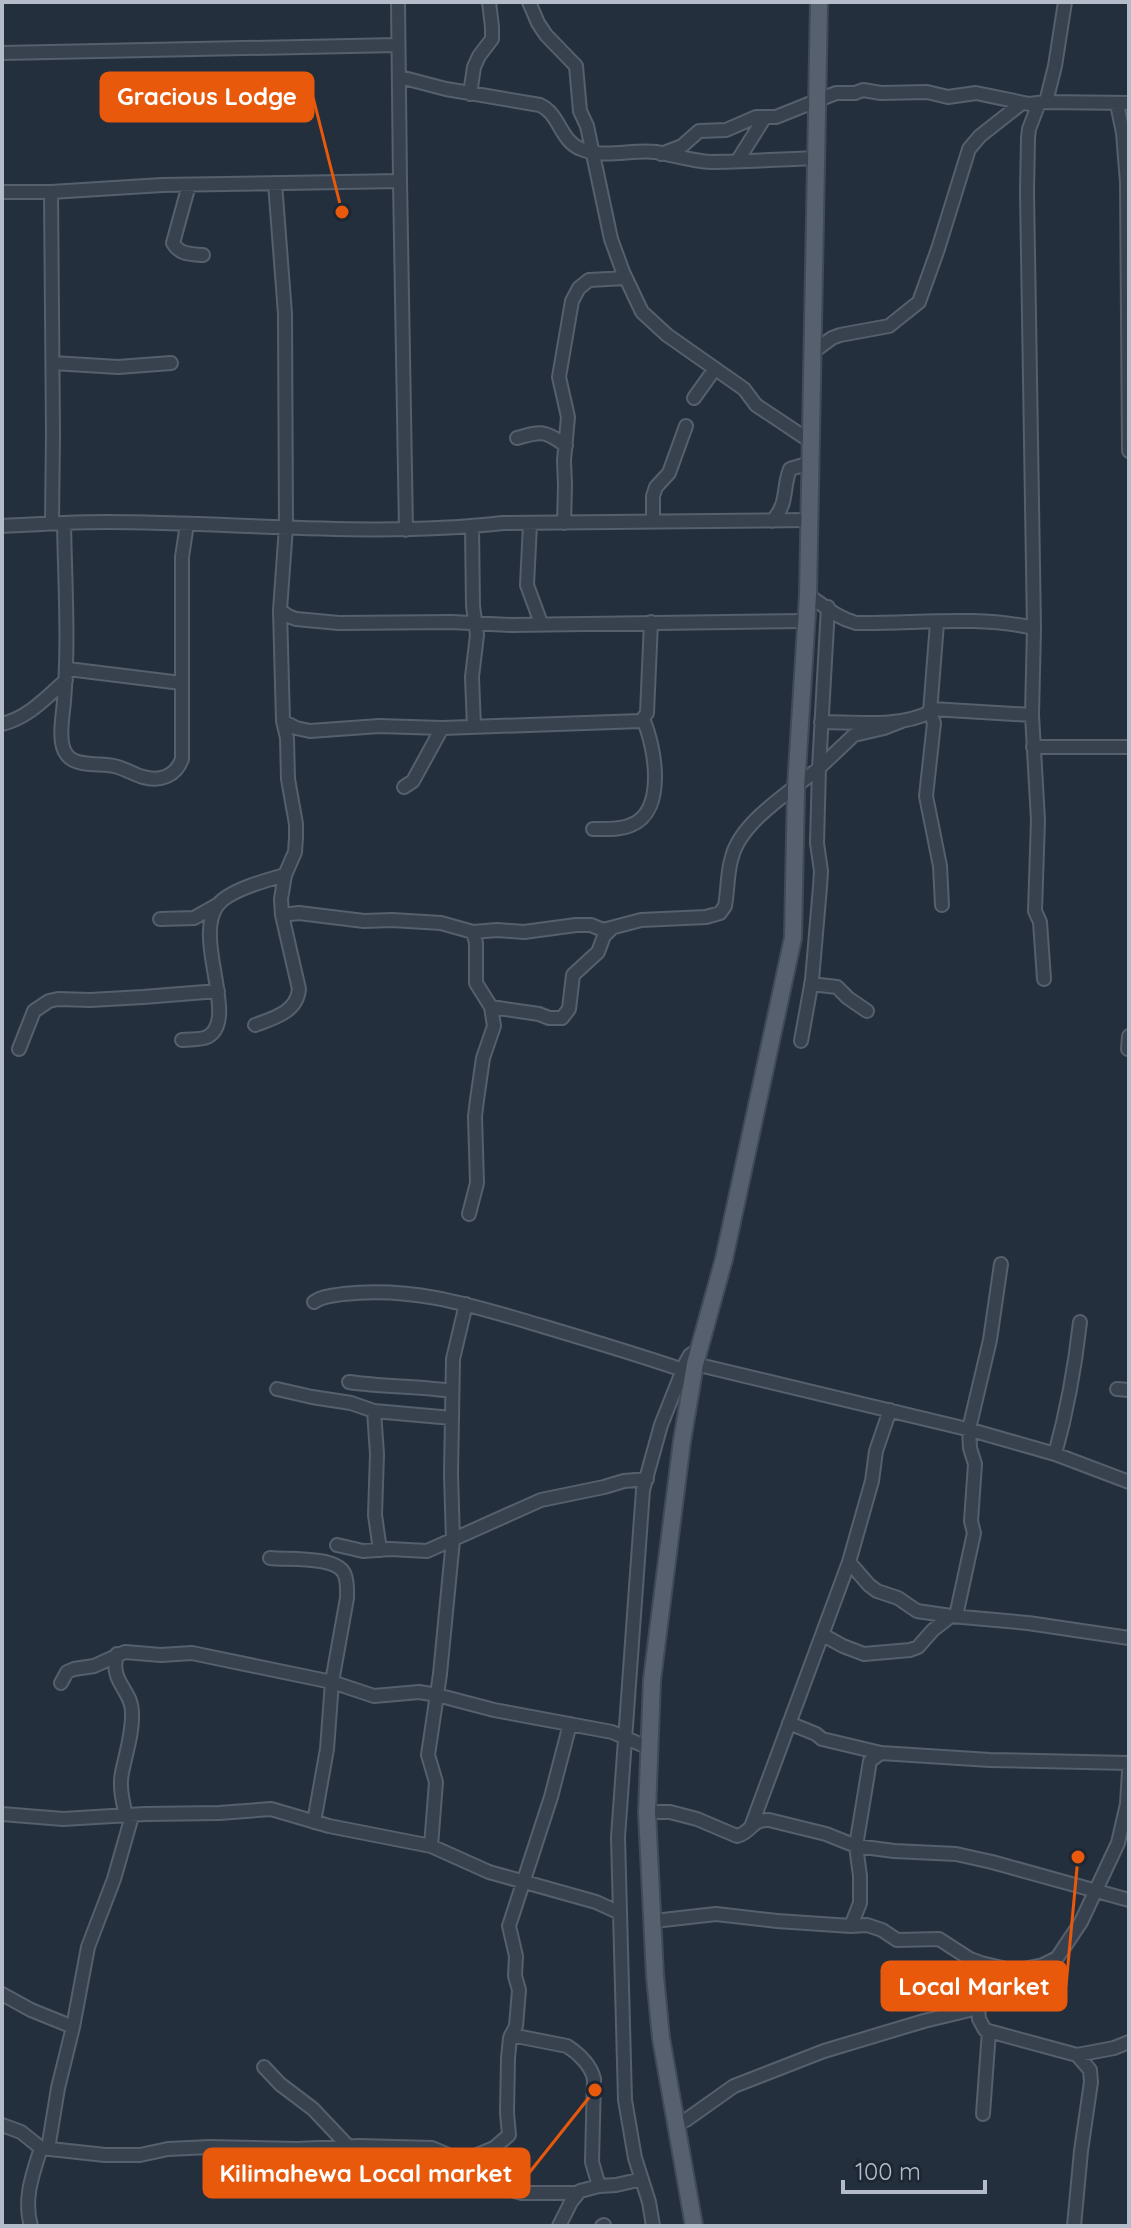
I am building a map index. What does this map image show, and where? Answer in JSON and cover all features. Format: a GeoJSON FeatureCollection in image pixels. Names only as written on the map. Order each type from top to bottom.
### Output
{"type":"FeatureCollection","features":[{"type":"Feature","properties":{"kind":"main road"},"geometry":{"type":"LineString","coordinates":[[694,2226],[674,2124],[655,1976],[647,1812],[652,1680],[693,1361],[724,1259],[793,938],[796,788],[808,595],[819,2]]}},
{"type":"Feature","properties":{"kind":"street"},"geometry":{"type":"LineString","coordinates":[[398,2],[406,530]]}},
{"type":"Feature","properties":{"kind":"street"},"geometry":{"type":"LineString","coordinates":[[470,94],[474,67],[492,39],[489,2]]}},
{"type":"Feature","properties":{"kind":"street"},"geometry":{"type":"LineString","coordinates":[[529,2],[546,35],[576,66],[580,111],[587,126],[611,239],[642,312],[667,335],[744,389],[756,405],[810,441]]}},
{"type":"Feature","properties":{"kind":"street"},"geometry":{"type":"LineString","coordinates":[[1044,979],[1040,922],[1035,911],[1038,820],[1032,715],[1034,628],[1027,165],[1029,129],[1055,66],[1065,2]]}},
{"type":"Feature","properties":{"kind":"street"},"geometry":{"type":"LineString","coordinates":[[2,53],[398,45]]}},
{"type":"Feature","properties":{"kind":"street"},"geometry":{"type":"LineString","coordinates":[[400,77],[546,108],[567,139],[591,152],[661,154],[710,162],[817,158]]}},
{"type":"Feature","properties":{"kind":"street"},"geometry":{"type":"LineString","coordinates":[[661,154],[682,146],[699,131],[726,130],[756,117],[776,117],[836,93],[863,90],[881,93],[927,92],[948,97],[976,93],[1022,103],[1123,104],[1127,182],[1129,451]]}},
{"type":"Feature","properties":{"kind":"street"},"geometry":{"type":"LineString","coordinates":[[813,352],[840,335],[889,326],[919,302],[969,149],[980,136],[1022,103]]}},
{"type":"Feature","properties":{"kind":"street"},"geometry":{"type":"LineString","coordinates":[[738,160],[765,117]]}},
{"type":"Feature","properties":{"kind":"street"},"geometry":{"type":"LineString","coordinates":[[2,192],[400,181]]}},
{"type":"Feature","properties":{"kind":"street"},"geometry":{"type":"LineString","coordinates":[[255,1025],[293,1006],[298,995],[298,981],[281,899],[285,875],[295,852],[296,824],[283,721],[280,610],[286,527],[285,314],[275,183]]}},
{"type":"Feature","properties":{"kind":"street"},"geometry":{"type":"LineString","coordinates":[[189,185],[173,243],[184,253],[203,255]]}},
{"type":"Feature","properties":{"kind":"street"},"geometry":{"type":"LineString","coordinates":[[51,192],[58,523],[67,675],[63,738],[64,751],[69,758],[115,766],[144,778],[156,779],[171,775],[180,765],[182,557],[187,524]]}},
{"type":"Feature","properties":{"kind":"street"},"geometry":{"type":"LineString","coordinates":[[564,523],[568,417],[559,377],[572,301],[579,288],[589,280],[626,278]]}},
{"type":"Feature","properties":{"kind":"street"},"geometry":{"type":"LineString","coordinates":[[53,363],[118,367],[171,363]]}},
{"type":"Feature","properties":{"kind":"street"},"geometry":{"type":"LineString","coordinates":[[694,398],[714,370]]}},
{"type":"Feature","properties":{"kind":"street"},"geometry":{"type":"LineString","coordinates":[[653,522],[656,487],[669,473],[686,426]]}},
{"type":"Feature","properties":{"kind":"street"},"geometry":{"type":"LineString","coordinates":[[517,438],[542,432],[566,446]]}},
{"type":"Feature","properties":{"kind":"street"},"geometry":{"type":"LineString","coordinates":[[772,521],[783,507],[788,473],[797,466],[810,463]]}},
{"type":"Feature","properties":{"kind":"street"},"geometry":{"type":"LineString","coordinates":[[2,526],[107,522],[406,530],[503,523],[809,520]]}},
{"type":"Feature","properties":{"kind":"street"},"geometry":{"type":"LineString","coordinates":[[530,524],[527,585],[541,623]]}},
{"type":"Feature","properties":{"kind":"street"},"geometry":{"type":"LineString","coordinates":[[472,527],[471,570],[477,635],[472,677],[474,727]]}},
{"type":"Feature","properties":{"kind":"street"},"geometry":{"type":"LineString","coordinates":[[808,595],[839,618],[856,623],[965,621],[1034,628]]}},
{"type":"Feature","properties":{"kind":"street"},"geometry":{"type":"LineString","coordinates":[[801,1041],[811,984],[821,879],[817,843],[828,607]]}},
{"type":"Feature","properties":{"kind":"street"},"geometry":{"type":"LineString","coordinates":[[280,610],[296,619],[339,623],[512,625],[805,621]]}},
{"type":"Feature","properties":{"kind":"street"},"geometry":{"type":"LineString","coordinates":[[643,719],[647,713],[651,622]]}},
{"type":"Feature","properties":{"kind":"street"},"geometry":{"type":"LineString","coordinates":[[937,623],[931,711],[934,723],[926,796],[940,866],[942,905]]}},
{"type":"Feature","properties":{"kind":"street"},"geometry":{"type":"LineString","coordinates":[[2,724],[33,709],[67,675],[181,683]]}},
{"type":"Feature","properties":{"kind":"street"},"geometry":{"type":"LineString","coordinates":[[821,722],[914,720],[931,711],[1032,715]]}},
{"type":"Feature","properties":{"kind":"street"},"geometry":{"type":"LineString","coordinates":[[283,721],[310,731],[379,726],[442,728],[643,719]]}},
{"type":"Feature","properties":{"kind":"street"},"geometry":{"type":"LineString","coordinates":[[593,829],[630,826],[640,820],[651,802],[655,791],[655,774],[650,735],[643,719]]}},
{"type":"Feature","properties":{"kind":"street"},"geometry":{"type":"LineString","coordinates":[[282,915],[299,913],[364,921],[441,923],[473,932],[524,932],[576,925],[591,925],[603,930],[641,920],[706,917],[720,913],[725,906],[731,857],[761,813],[796,788],[854,735],[902,721]]}},
{"type":"Feature","properties":{"kind":"street"},"geometry":{"type":"LineString","coordinates":[[404,787],[413,781],[442,728]]}},
{"type":"Feature","properties":{"kind":"street"},"geometry":{"type":"LineString","coordinates":[[1033,747],[1129,747]]}},
{"type":"Feature","properties":{"kind":"street"},"geometry":{"type":"LineString","coordinates":[[160,919],[194,918],[238,892],[285,875]]}},
{"type":"Feature","properties":{"kind":"street"},"geometry":{"type":"LineString","coordinates":[[182,1040],[206,1037],[216,1029],[220,1015],[209,929],[217,905]]}},
{"type":"Feature","properties":{"kind":"street"},"geometry":{"type":"LineString","coordinates":[[491,1007],[562,1018],[569,1009],[573,975],[598,952],[604,936],[612,928]]}},
{"type":"Feature","properties":{"kind":"street"},"geometry":{"type":"LineString","coordinates":[[469,1214],[477,1183],[475,1116],[483,1058],[494,1026],[491,1007],[476,983],[473,932]]}},
{"type":"Feature","properties":{"kind":"street"},"geometry":{"type":"LineString","coordinates":[[811,984],[837,987],[867,1011]]}},
{"type":"Feature","properties":{"kind":"street"},"geometry":{"type":"LineString","coordinates":[[19,1049],[34,1011],[49,1001],[218,991]]}},
{"type":"Feature","properties":{"kind":"street"},"geometry":{"type":"LineString","coordinates":[[823,1635],[864,1654],[910,1650],[918,1647],[933,1630],[953,1616],[974,1533],[971,1521],[975,1464],[969,1429],[990,1340],[1001,1264]]}},
{"type":"Feature","properties":{"kind":"street"},"geometry":{"type":"LineString","coordinates":[[314,1302],[326,1296],[385,1292],[466,1304],[969,1429],[1055,1454],[1129,1482]]}},
{"type":"Feature","properties":{"kind":"street"},"geometry":{"type":"LineString","coordinates":[[431,1846],[436,1782],[428,1755],[453,1540],[453,1359],[466,1304]]}},
{"type":"Feature","properties":{"kind":"street"},"geometry":{"type":"LineString","coordinates":[[1055,1454],[1075,1372],[1080,1322]]}},
{"type":"Feature","properties":{"kind":"street"},"geometry":{"type":"LineString","coordinates":[[653,2226],[635,2158],[625,2100],[618,1837],[643,1490],[661,1425],[693,1361]]}},
{"type":"Feature","properties":{"kind":"street"},"geometry":{"type":"LineString","coordinates":[[349,1382],[452,1391]]}},
{"type":"Feature","properties":{"kind":"street"},"geometry":{"type":"LineString","coordinates":[[277,1389],[351,1403],[374,1411],[452,1418]]}},
{"type":"Feature","properties":{"kind":"street"},"geometry":{"type":"LineString","coordinates":[[647,1812],[670,1812],[697,1819],[737,1836],[743,1835],[752,1824],[849,1562],[872,1481],[876,1451],[890,1410]]}},
{"type":"Feature","properties":{"kind":"street"},"geometry":{"type":"LineString","coordinates":[[374,1411],[377,1454],[375,1515],[380,1550]]}},
{"type":"Feature","properties":{"kind":"street"},"geometry":{"type":"LineString","coordinates":[[337,1545],[363,1551],[427,1551],[541,1500],[624,1481],[647,1479]]}},
{"type":"Feature","properties":{"kind":"street"},"geometry":{"type":"LineString","coordinates":[[270,1558],[323,1561],[336,1565],[345,1574],[347,1598],[332,1682],[327,1749],[314,1822]]}},
{"type":"Feature","properties":{"kind":"street"},"geometry":{"type":"LineString","coordinates":[[849,1562],[877,1591],[898,1598],[917,1611],[1129,1638]]}},
{"type":"Feature","properties":{"kind":"street"},"geometry":{"type":"LineString","coordinates":[[61,1683],[67,1672],[94,1666],[117,1654],[134,1651],[161,1655],[192,1653],[332,1682],[374,1696],[419,1692],[437,1695],[494,1710],[604,1730],[649,1748]]}},
{"type":"Feature","properties":{"kind":"street"},"geometry":{"type":"LineString","coordinates":[[31,2226],[28,2197],[32,2173],[44,2148],[73,2027],[88,1947],[114,1879],[129,1816],[121,1791],[121,1774],[129,1748],[133,1714],[132,1705],[117,1675],[117,1654]]}},
{"type":"Feature","properties":{"kind":"street"},"geometry":{"type":"LineString","coordinates":[[789,1723],[822,1739],[881,1753],[1005,1761],[1129,1763]]}},
{"type":"Feature","properties":{"kind":"street"},"geometry":{"type":"LineString","coordinates":[[463,2161],[494,2148],[509,2135],[508,2058],[511,2035],[516,2026],[519,1990],[509,1926],[551,1797],[570,1724]]}},
{"type":"Feature","properties":{"kind":"street"},"geometry":{"type":"LineString","coordinates":[[851,1926],[860,1903],[856,1846],[870,1761],[881,1753]]}},
{"type":"Feature","properties":{"kind":"street"},"geometry":{"type":"LineString","coordinates":[[674,2124],[686,2120],[734,2086],[824,2051],[978,2008],[998,1982],[1015,1971],[1043,1965],[1057,1958],[1081,1922],[1118,1843],[1127,1804],[1129,1771]]}},
{"type":"Feature","properties":{"kind":"street"},"geometry":{"type":"LineString","coordinates":[[2,1814],[63,1819],[271,1809],[314,1822],[431,1846],[489,1872],[596,1902],[620,1913]]}},
{"type":"Feature","properties":{"kind":"street"},"geometry":{"type":"LineString","coordinates":[[752,1824],[769,1820],[826,1834],[856,1846],[956,1854],[1129,1900]]}},
{"type":"Feature","properties":{"kind":"street"},"geometry":{"type":"LineString","coordinates":[[654,1921],[716,1914],[777,1921],[867,1925],[903,1941],[939,1939],[970,1959],[1015,1971]]}},
{"type":"Feature","properties":{"kind":"street"},"geometry":{"type":"LineString","coordinates":[[2,1994],[73,2027]]}},
{"type":"Feature","properties":{"kind":"street"},"geometry":{"type":"LineString","coordinates":[[978,2008],[983,2028],[989,2031],[1077,2055],[1129,2042]]}},
{"type":"Feature","properties":{"kind":"street"},"geometry":{"type":"LineString","coordinates":[[983,2114],[989,2031]]}},
{"type":"Feature","properties":{"kind":"street"},"geometry":{"type":"LineString","coordinates":[[511,2035],[567,2046],[591,2070],[594,2079],[592,2162],[599,2186]]}},
{"type":"Feature","properties":{"kind":"street"},"geometry":{"type":"LineString","coordinates":[[1074,2226],[1091,2082],[1090,2070],[1077,2055]]}},
{"type":"Feature","properties":{"kind":"street"},"geometry":{"type":"LineString","coordinates":[[264,2067],[280,2084],[313,2109],[348,2146]]}},
{"type":"Feature","properties":{"kind":"street"},"geometry":{"type":"LineString","coordinates":[[2,2125],[21,2132],[44,2148],[122,2156],[197,2147],[297,2149],[407,2145],[432,2148],[481,2169],[511,2190],[522,2193],[577,2193],[642,2179]]}},
{"type":"Feature","properties":{"kind":"street"},"geometry":{"type":"LineString","coordinates":[[561,2225],[577,2193]]}},
{"type":"Feature","properties":{"kind":"place","name":"Gracious Lodge"},"geometry":{"type":"Point","coordinates":[342,212]}},
{"type":"Feature","properties":{"kind":"place","name":"Local Market"},"geometry":{"type":"Point","coordinates":[1078,1857]}},
{"type":"Feature","properties":{"kind":"place","name":"Kilimahewa Local market"},"geometry":{"type":"Point","coordinates":[595,2090]}}]}
